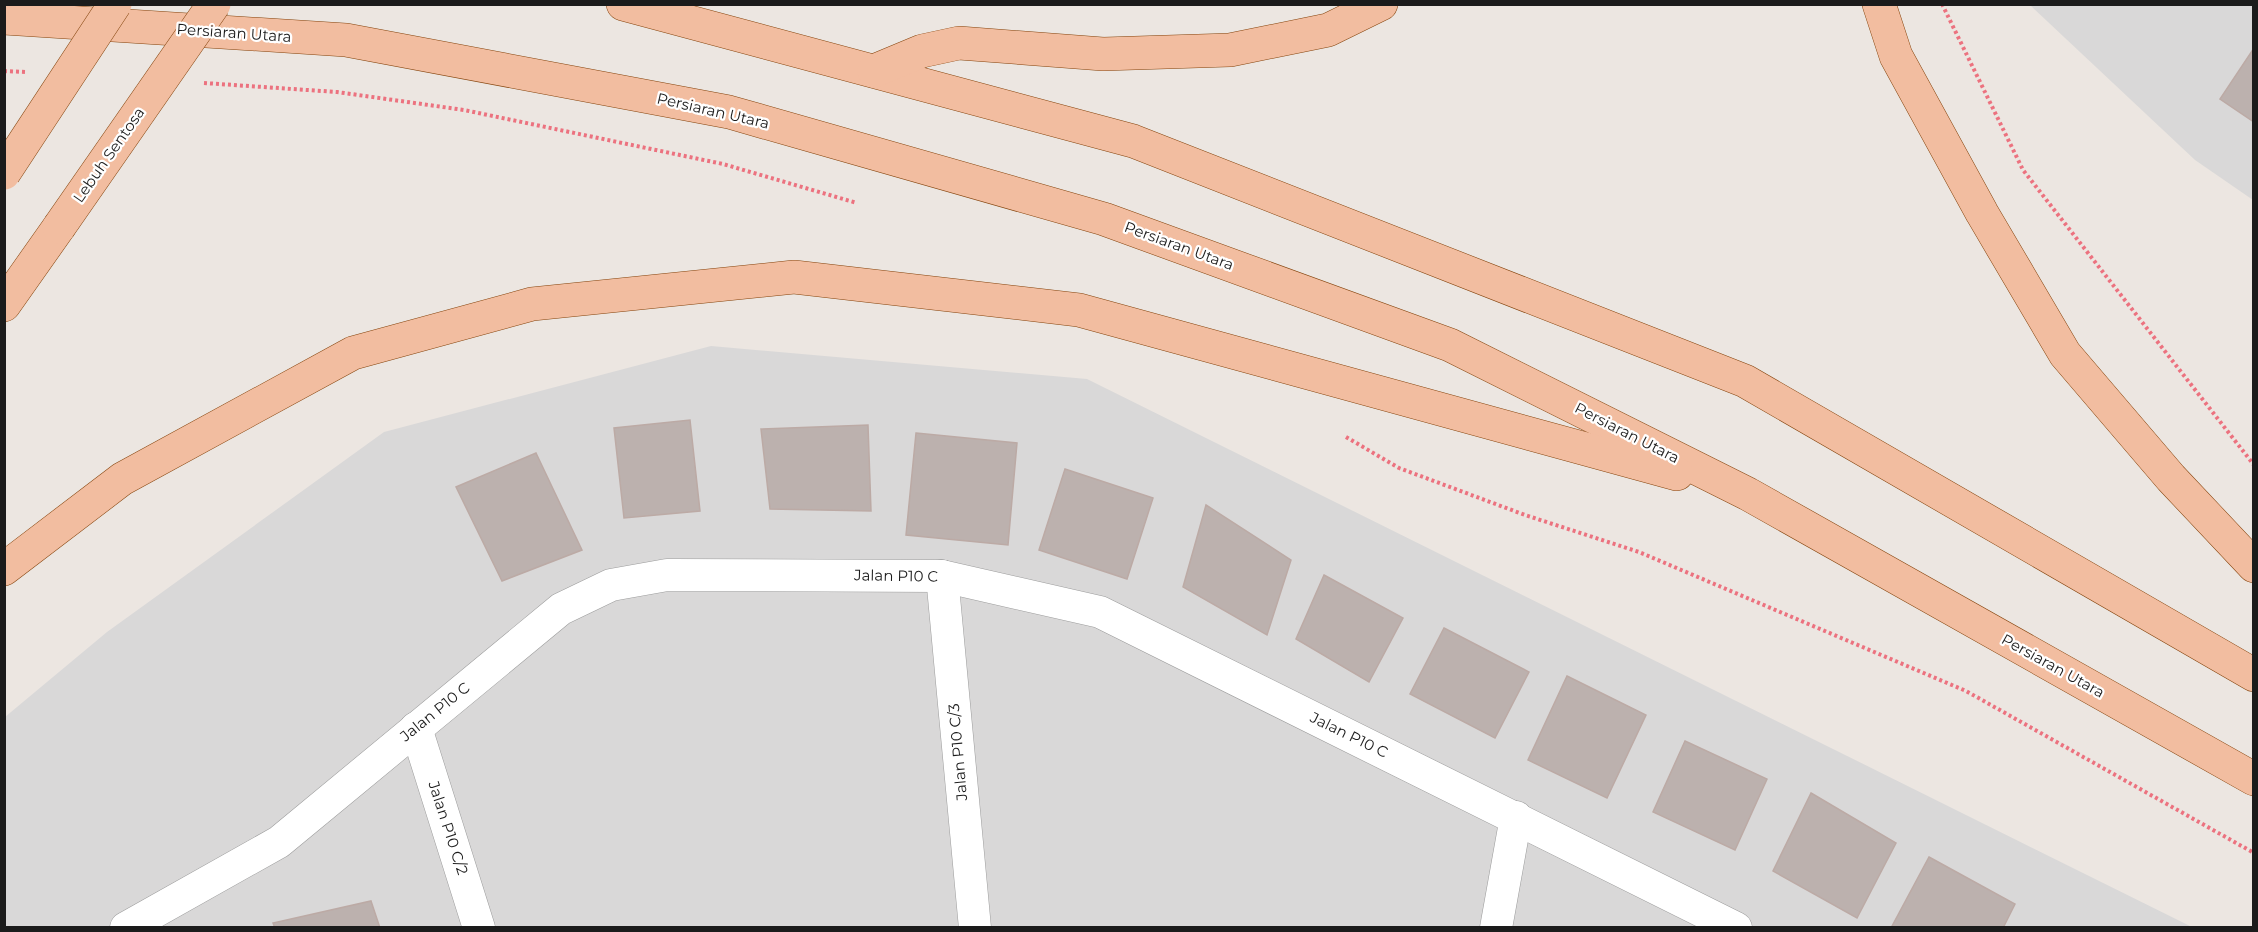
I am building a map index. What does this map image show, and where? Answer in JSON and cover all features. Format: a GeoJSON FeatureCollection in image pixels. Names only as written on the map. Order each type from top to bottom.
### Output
{"type":"FeatureCollection","features":[{"type":"Feature","properties":{"kind":"main road"},"geometry":{"type":"LineString","coordinates":[[4,173],[116,4]]}},
{"type":"Feature","properties":{"kind":"main road","name":"Lebuh Sentosa"},"geometry":{"type":"LineString","coordinates":[[4,305],[214,4]]}},
{"type":"Feature","properties":{"kind":"main road"},"geometry":{"type":"LineString","coordinates":[[623,4],[1133,141],[1745,381],[2253,675]]}},
{"type":"Feature","properties":{"kind":"main road"},"geometry":{"type":"LineString","coordinates":[[874,71],[922,51],[959,43],[1103,54],[1230,50],[1328,30],[1381,4]]}},
{"type":"Feature","properties":{"kind":"main road"},"geometry":{"type":"LineString","coordinates":[[1880,4],[1896,56],[1982,213],[2065,354],[2171,478],[2253,566]]}},
{"type":"Feature","properties":{"kind":"main road","name":"Persiaran Utara"},"geometry":{"type":"LineString","coordinates":[[4,18],[346,40],[729,112],[1104,219],[1450,345],[1748,494],[2253,779]]}},
{"type":"Feature","properties":{"kind":"main road"},"geometry":{"type":"LineString","coordinates":[[4,569],[122,479],[353,353],[532,304],[795,277],[1079,309],[1748,494]]}},
{"type":"Feature","properties":{"kind":"street","name":"Jalan P10 C"},"geometry":{"type":"LineString","coordinates":[[126,927],[279,842],[561,609],[612,585],[667,575],[942,576],[1100,612],[1736,927]]}},
{"type":"Feature","properties":{"kind":"street","name":"Jalan P10 C/3"},"geometry":{"type":"LineString","coordinates":[[942,576],[975,927]]}},
{"type":"Feature","properties":{"kind":"street","name":"Jalan P10 C/2"},"geometry":{"type":"LineString","coordinates":[[416,728],[479,927]]}},
{"type":"Feature","properties":{"kind":"street"},"geometry":{"type":"LineString","coordinates":[[1496,927],[1516,817]]}},
{"type":"Feature","properties":{"kind":"path"},"geometry":{"type":"LineString","coordinates":[[1942,4],[2023,170],[2253,465]]}},
{"type":"Feature","properties":{"kind":"path"},"geometry":{"type":"LineString","coordinates":[[4,71],[28,73]]}},
{"type":"Feature","properties":{"kind":"path"},"geometry":{"type":"LineString","coordinates":[[195,83],[337,92],[464,110],[723,165],[857,203]]}},
{"type":"Feature","properties":{"kind":"path"},"geometry":{"type":"LineString","coordinates":[[1346,437],[1400,468],[1525,515],[1639,552],[1966,692],[2253,853]]}},
{"type":"Feature","properties":{"kind":"shaded area"},"geometry":{"type":"Polygon","coordinates":[[[2030,5],[2253,5],[2253,200],[2195,160],[2030,5]]]}},
{"type":"Feature","properties":{"kind":"shaded area"},"geometry":{"type":"Polygon","coordinates":[[[711,346],[1087,379],[2192,927],[5,928],[5,717],[107,632],[384,432],[711,346]]]}},
{"type":"Feature","properties":{"kind":"building"},"geometry":{"type":"Polygon","coordinates":[[[2254,48],[2254,122],[2220,99],[2254,48]]]}},
{"type":"Feature","properties":{"kind":"building"},"geometry":{"type":"Polygon","coordinates":[[[690,420],[700,511],[624,518],[614,428],[690,420]]]}},
{"type":"Feature","properties":{"kind":"building"},"geometry":{"type":"Polygon","coordinates":[[[868,425],[871,511],[770,509],[761,429],[868,425]]]}},
{"type":"Feature","properties":{"kind":"building"},"geometry":{"type":"Polygon","coordinates":[[[916,433],[1017,443],[1008,545],[906,535],[916,433]]]}},
{"type":"Feature","properties":{"kind":"building"},"geometry":{"type":"Polygon","coordinates":[[[536,453],[582,550],[502,581],[456,487],[536,453]]]}},
{"type":"Feature","properties":{"kind":"building"},"geometry":{"type":"Polygon","coordinates":[[[1065,469],[1153,498],[1127,579],[1039,550],[1065,469]]]}},
{"type":"Feature","properties":{"kind":"building"},"geometry":{"type":"Polygon","coordinates":[[[1206,505],[1291,560],[1267,635],[1183,587],[1206,505]]]}},
{"type":"Feature","properties":{"kind":"building"},"geometry":{"type":"Polygon","coordinates":[[[1324,575],[1403,618],[1369,682],[1296,639],[1324,575]]]}},
{"type":"Feature","properties":{"kind":"building"},"geometry":{"type":"Polygon","coordinates":[[[1444,628],[1529,672],[1495,738],[1410,694],[1444,628]]]}},
{"type":"Feature","properties":{"kind":"building"},"geometry":{"type":"Polygon","coordinates":[[[1567,676],[1646,715],[1607,798],[1528,760],[1567,676]]]}},
{"type":"Feature","properties":{"kind":"building"},"geometry":{"type":"Polygon","coordinates":[[[1685,741],[1767,779],[1735,850],[1653,812],[1685,741]]]}},
{"type":"Feature","properties":{"kind":"building"},"geometry":{"type":"Polygon","coordinates":[[[1811,793],[1896,843],[1857,918],[1773,871],[1811,793]]]}},
{"type":"Feature","properties":{"kind":"building"},"geometry":{"type":"Polygon","coordinates":[[[1929,857],[2015,904],[2003,928],[1891,928],[1929,857]]]}},
{"type":"Feature","properties":{"kind":"building"},"geometry":{"type":"Polygon","coordinates":[[[371,901],[380,928],[275,928],[273,923],[371,901]]]}}]}
